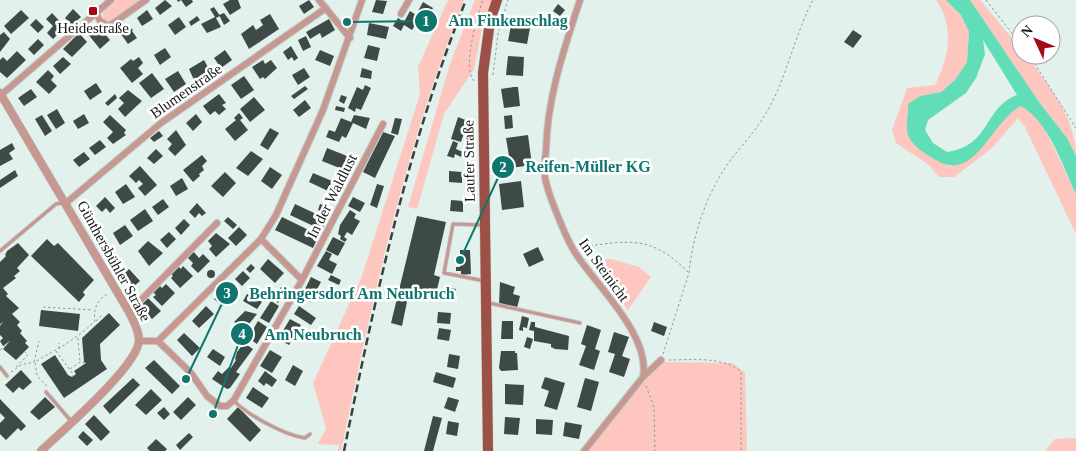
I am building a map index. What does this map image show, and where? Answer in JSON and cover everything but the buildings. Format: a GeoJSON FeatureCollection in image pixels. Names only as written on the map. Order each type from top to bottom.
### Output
{"type":"FeatureCollection","features":[{"type":"Feature","properties":{"kind":"main road","name":"Laufer Straße"},"geometry":{"type":"LineString","coordinates":[[488,451],[483,89],[490,21],[497,0]]}},
{"type":"Feature","properties":{"kind":"street"},"geometry":{"type":"LineString","coordinates":[[1,94],[111,0]]}},
{"type":"Feature","properties":{"kind":"street"},"geometry":{"type":"LineString","coordinates":[[96,13],[100,21],[109,26],[146,0]]}},
{"type":"Feature","properties":{"kind":"street"},"geometry":{"type":"LineString","coordinates":[[319,0],[350,38]]}},
{"type":"Feature","properties":{"kind":"street"},"geometry":{"type":"LineString","coordinates":[[158,341],[261,239],[276,215],[299,164],[350,38],[362,0]]}},
{"type":"Feature","properties":{"kind":"street"},"geometry":{"type":"LineString","coordinates":[[401,14],[409,0]]}},
{"type":"Feature","properties":{"kind":"street","name":"Im Steinicht"},"geometry":{"type":"LineString","coordinates":[[580,0],[560,59],[546,121],[545,178],[568,243],[605,290],[633,335],[645,368],[643,377]]}},
{"type":"Feature","properties":{"kind":"street","name":"Blumenstraße"},"geometry":{"type":"LineString","coordinates":[[66,203],[161,123],[326,8]]}},
{"type":"Feature","properties":{"kind":"street","name":"Günthersbühler Straße"},"geometry":{"type":"LineString","coordinates":[[1,94],[129,312],[136,327],[139,341],[135,354],[114,381],[41,451]]}},
{"type":"Feature","properties":{"kind":"street","name":"In der Waldlust"},"geometry":{"type":"LineString","coordinates":[[234,400],[302,280],[383,124]]}},
{"type":"Feature","properties":{"kind":"street"},"geometry":{"type":"LineString","coordinates":[[129,312],[216,223]]}},
{"type":"Feature","properties":{"kind":"street"},"geometry":{"type":"LineString","coordinates":[[261,239],[302,280]]}},
{"type":"Feature","properties":{"kind":"street"},"geometry":{"type":"LineString","coordinates":[[139,341],[158,341],[191,373],[214,402],[227,406],[234,400]]}},
{"type":"Feature","properties":{"kind":"street"},"geometry":{"type":"LineString","coordinates":[[584,451],[643,377],[661,360]]}},
{"type":"Feature","properties":{"kind":"lane"},"geometry":{"type":"LineString","coordinates":[[0,251],[56,204],[66,203]]}},
{"type":"Feature","properties":{"kind":"lane"},"geometry":{"type":"LineString","coordinates":[[485,225],[453,224],[444,273],[486,282]]}},
{"type":"Feature","properties":{"kind":"lane"},"geometry":{"type":"LineString","coordinates":[[486,303],[535,315],[555,316],[580,323]]}},
{"type":"Feature","properties":{"kind":"lane"},"geometry":{"type":"LineString","coordinates":[[0,367],[7,376]]}},
{"type":"Feature","properties":{"kind":"lane"},"geometry":{"type":"LineString","coordinates":[[48,391],[72,422]]}},
{"type":"Feature","properties":{"kind":"lane"},"geometry":{"type":"LineString","coordinates":[[234,400],[241,408],[292,435],[305,438],[310,434]]}},
{"type":"Feature","properties":{"kind":"path"},"geometry":{"type":"LineString","coordinates":[[483,0],[474,34],[470,73],[472,80],[483,89]]}},
{"type":"Feature","properties":{"kind":"path"},"geometry":{"type":"LineString","coordinates":[[498,34],[508,0]]}},
{"type":"Feature","properties":{"kind":"path"},"geometry":{"type":"LineString","coordinates":[[741,451],[741,372],[732,365],[706,361],[661,360],[689,273],[689,260],[695,236],[711,192],[729,162],[766,113],[813,0]]}},
{"type":"Feature","properties":{"kind":"path"},"geometry":{"type":"LineString","coordinates":[[986,0],[1011,32]]}},
{"type":"Feature","properties":{"kind":"path"},"geometry":{"type":"LineString","coordinates":[[1035,65],[1076,128]]}},
{"type":"Feature","properties":{"kind":"path"},"geometry":{"type":"LineString","coordinates":[[568,243],[579,247],[631,241],[670,254],[689,273]]}},
{"type":"Feature","properties":{"kind":"path"},"geometry":{"type":"LineString","coordinates":[[99,322],[96,320],[94,310],[105,295],[115,289]]}},
{"type":"Feature","properties":{"kind":"path"},"geometry":{"type":"LineString","coordinates":[[43,307],[94,310]]}},
{"type":"Feature","properties":{"kind":"path"},"geometry":{"type":"LineString","coordinates":[[14,370],[34,362],[78,338],[103,314],[104,317]]}},
{"type":"Feature","properties":{"kind":"path"},"geometry":{"type":"LineString","coordinates":[[0,325],[3,322]]}},
{"type":"Feature","properties":{"kind":"path"},"geometry":{"type":"LineString","coordinates":[[78,338],[80,362]]}},
{"type":"Feature","properties":{"kind":"path"},"geometry":{"type":"LineString","coordinates":[[39,341],[34,362],[38,376],[48,391]]}},
{"type":"Feature","properties":{"kind":"path"},"geometry":{"type":"LineString","coordinates":[[0,350],[10,342]]}},
{"type":"Feature","properties":{"kind":"path"},"geometry":{"type":"LineString","coordinates":[[59,349],[60,343]]}},
{"type":"Feature","properties":{"kind":"path"},"geometry":{"type":"LineString","coordinates":[[56,350],[65,362],[72,377]]}},
{"type":"Feature","properties":{"kind":"path"},"geometry":{"type":"LineString","coordinates":[[7,376],[28,355],[24,351]]}},
{"type":"Feature","properties":{"kind":"path"},"geometry":{"type":"LineString","coordinates":[[61,365],[65,362]]}},
{"type":"Feature","properties":{"kind":"path"},"geometry":{"type":"LineString","coordinates":[[66,371],[80,362],[86,363]]}},
{"type":"Feature","properties":{"kind":"path"},"geometry":{"type":"LineString","coordinates":[[643,377],[654,407],[655,451]]}},
{"type":"Feature","properties":{"kind":"shaded area"},"geometry":{"type":"Polygon","coordinates":[[[116,0],[141,0],[112,22],[104,20],[102,12],[116,0]]]}},
{"type":"Feature","properties":{"kind":"shaded area"},"geometry":{"type":"Polygon","coordinates":[[[448,0],[464,0],[424,111],[392,222],[365,336],[341,451],[338,451],[339,445],[318,444],[326,428],[313,383],[362,276],[420,94],[418,67],[448,0]]]}},
{"type":"Feature","properties":{"kind":"shaded area"},"geometry":{"type":"Polygon","coordinates":[[[475,0],[491,0],[482,28],[474,69],[444,114],[417,209],[408,207],[450,64],[475,0]]]}},
{"type":"Feature","properties":{"kind":"shaded area"},"geometry":{"type":"Polygon","coordinates":[[[936,0],[946,0],[961,15],[969,32],[967,62],[955,80],[941,92],[920,96],[909,111],[907,132],[950,167],[1014,110],[1021,106],[1030,112],[1044,127],[1076,194],[1076,234],[1025,127],[1018,118],[992,148],[954,177],[939,177],[929,165],[896,143],[892,130],[907,88],[935,85],[944,64],[948,32],[942,10],[936,0]]]}},
{"type":"Feature","properties":{"kind":"shaded area"},"geometry":{"type":"Polygon","coordinates":[[[946,0],[970,0],[1011,61],[1011,65],[1014,65],[1067,138],[1076,156],[1076,194],[1047,134],[1031,113],[1021,106],[1010,114],[982,148],[962,164],[950,165],[936,160],[923,152],[908,136],[908,104],[920,96],[941,92],[955,80],[967,62],[969,32],[961,15],[946,0]],[[983,40],[985,54],[976,78],[966,93],[928,120],[925,130],[933,143],[947,152],[961,148],[980,135],[1006,101],[1017,95],[983,40]]]}},
{"type":"Feature","properties":{"kind":"shaded area"},"geometry":{"type":"Polygon","coordinates":[[[970,0],[980,0],[1011,37],[1011,61],[970,0]]]}},
{"type":"Feature","properties":{"kind":"shaded area"},"geometry":{"type":"Polygon","coordinates":[[[1014,65],[1033,65],[1051,90],[1066,115],[1071,128],[1076,156],[1067,138],[1014,65]]]}},
{"type":"Feature","properties":{"kind":"shaded area"},"geometry":{"type":"Polygon","coordinates":[[[611,259],[639,267],[651,277],[628,310],[590,261],[611,259]]]}},
{"type":"Feature","properties":{"kind":"shaded area"},"geometry":{"type":"Polygon","coordinates":[[[663,362],[732,363],[745,372],[747,451],[589,451],[646,378],[663,362]]]}},
{"type":"Feature","properties":{"kind":"shaded area"},"geometry":{"type":"Polygon","coordinates":[[[1055,439],[1076,439],[1076,451],[1045,451],[1055,439]]]}},
{"type":"Feature","properties":{"kind":"railway"},"geometry":{"type":"LineString","coordinates":[[344,451],[381,279],[410,166],[445,55],[466,0]]}},
{"type":"Feature","properties":{"kind":"place","name":"Heidestraße"},"geometry":{"type":"Point","coordinates":[93,11]}},
{"type":"Feature","properties":{"kind":"place","name":"Am Finkenschlag"},"geometry":{"type":"Point","coordinates":[347,22]}},
{"type":"Feature","properties":{"kind":"place","name":"Reifen-Müller KG"},"geometry":{"type":"Point","coordinates":[460,260]}},
{"type":"Feature","properties":{"kind":"place","name":"Behringersdorf Am Neubruch"},"geometry":{"type":"Point","coordinates":[186,379]}},
{"type":"Feature","properties":{"kind":"place","name":"Am Neubruch"},"geometry":{"type":"Point","coordinates":[213,414]}}]}
